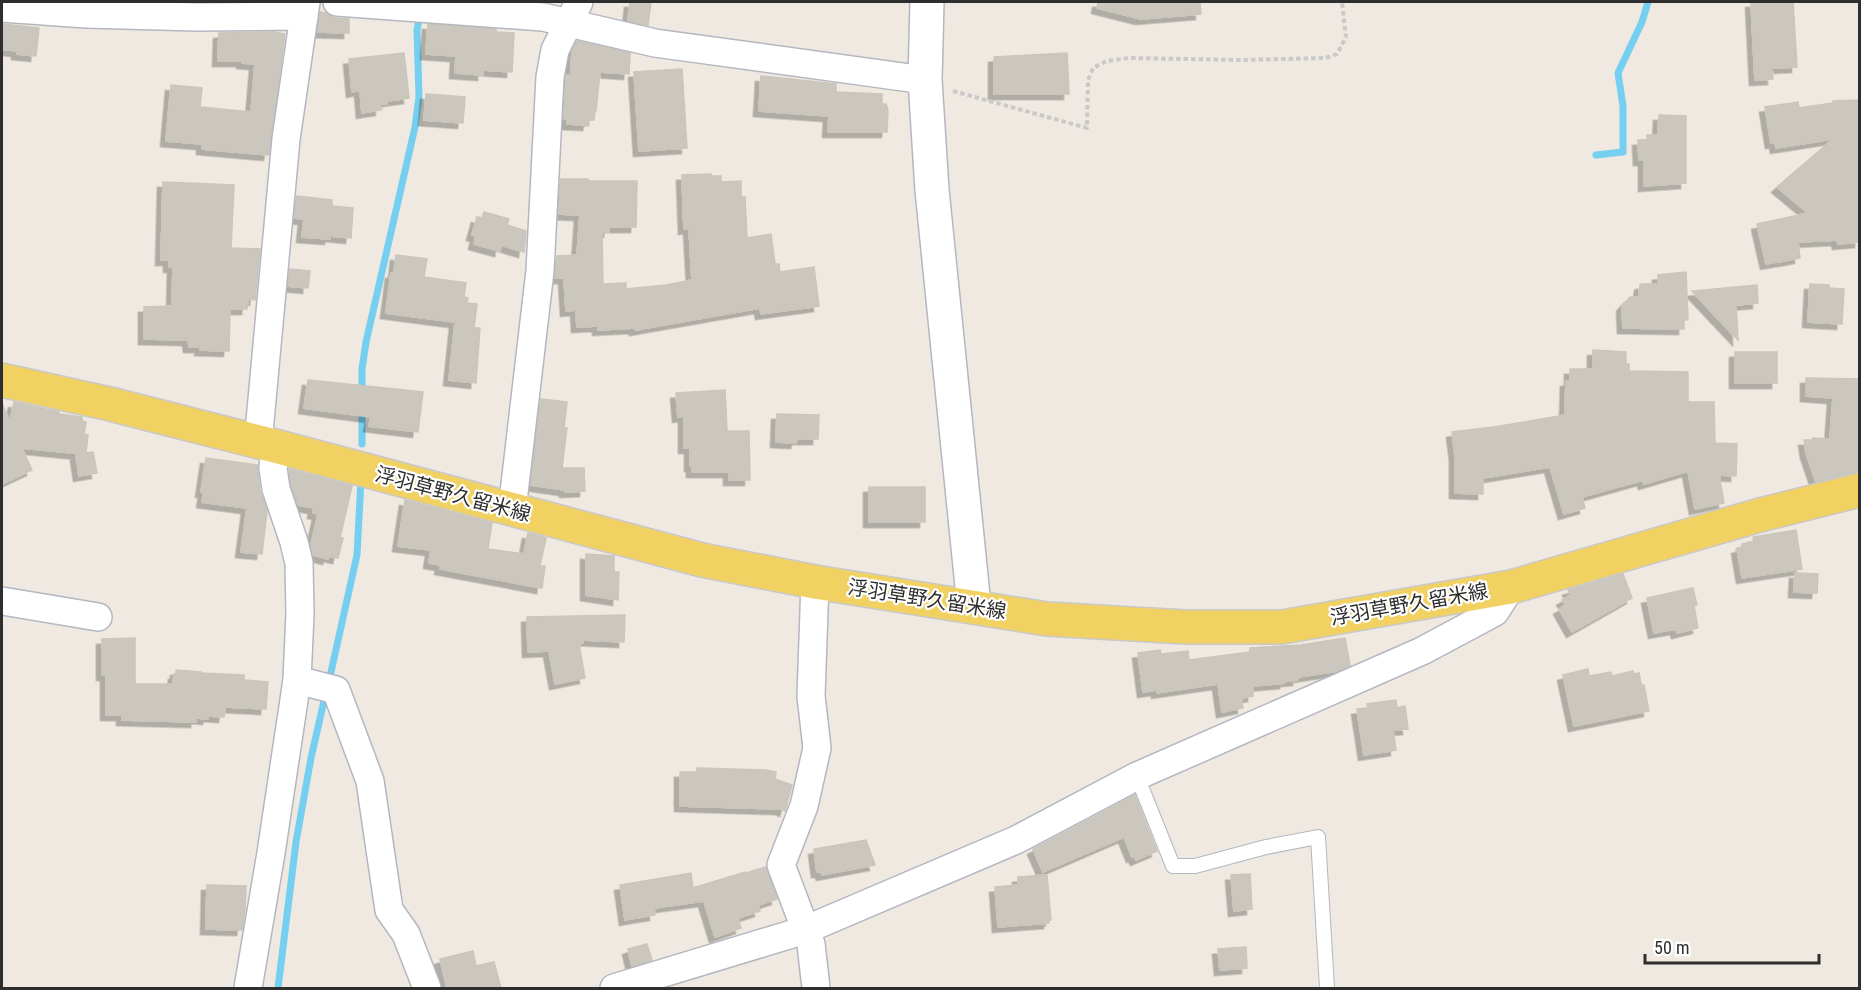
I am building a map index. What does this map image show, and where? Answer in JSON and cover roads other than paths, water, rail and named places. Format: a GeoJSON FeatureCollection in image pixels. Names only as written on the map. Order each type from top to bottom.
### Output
{"type":"FeatureCollection","features":[{"type":"Feature","properties":{"kind":"main road","name":"浮羽草野久留米線"},"geometry":{"type":"LineString","coordinates":[[2,381],[110,404],[702,560],[815,582],[1047,619],[1185,627],[1282,627],[1511,587],[1760,515],[1860,490]]}},
{"type":"Feature","properties":{"kind":"street"},"geometry":{"type":"LineString","coordinates":[[337,2],[543,17],[573,12],[656,43],[925,80]]}},
{"type":"Feature","properties":{"kind":"street"},"geometry":{"type":"LineString","coordinates":[[927,2],[925,80],[932,190],[974,606]]}},
{"type":"Feature","properties":{"kind":"street"},"geometry":{"type":"LineString","coordinates":[[2,8],[86,14],[197,17],[305,9],[286,139],[266,445],[276,489],[299,563],[300,614],[318,686],[370,781],[389,910],[406,934],[426,988]]}},
{"type":"Feature","properties":{"kind":"street"},"geometry":{"type":"LineString","coordinates":[[512,510],[540,271],[550,77],[555,50],[573,12]]}},
{"type":"Feature","properties":{"kind":"street"},"geometry":{"type":"LineString","coordinates":[[815,582],[811,696],[817,748],[804,806],[781,865],[811,944],[816,988]]}},
{"type":"Feature","properties":{"kind":"street"},"geometry":{"type":"LineString","coordinates":[[614,988],[805,930],[1016,840],[1137,776],[1422,651],[1495,612],[1511,587]]}},
{"type":"Feature","properties":{"kind":"street"},"geometry":{"type":"LineString","coordinates":[[2,601],[98,617]]}},
{"type":"Feature","properties":{"kind":"street"},"geometry":{"type":"LineString","coordinates":[[248,988],[271,853],[318,686]]}},
{"type":"Feature","properties":{"kind":"lane"},"geometry":{"type":"LineString","coordinates":[[1137,776],[1173,866],[1195,866],[1266,847],[1318,837],[1328,988]]}},
{"type":"Feature","properties":{"kind":"waterway"},"geometry":{"type":"LineString","coordinates":[[1596,155],[1623,152],[1623,106],[1618,73],[1642,22],[1648,2]]}},
{"type":"Feature","properties":{"kind":"waterway"},"geometry":{"type":"LineString","coordinates":[[362,393],[362,369],[366,342],[415,127],[419,97],[417,30],[420,15]]}},
{"type":"Feature","properties":{"kind":"waterway"},"geometry":{"type":"LineString","coordinates":[[362,407],[362,444]]}},
{"type":"Feature","properties":{"kind":"waterway"},"geometry":{"type":"LineString","coordinates":[[329,681],[357,555],[361,480]]}},
{"type":"Feature","properties":{"kind":"waterway"},"geometry":{"type":"LineString","coordinates":[[278,988],[296,842],[326,692]]}}]}
